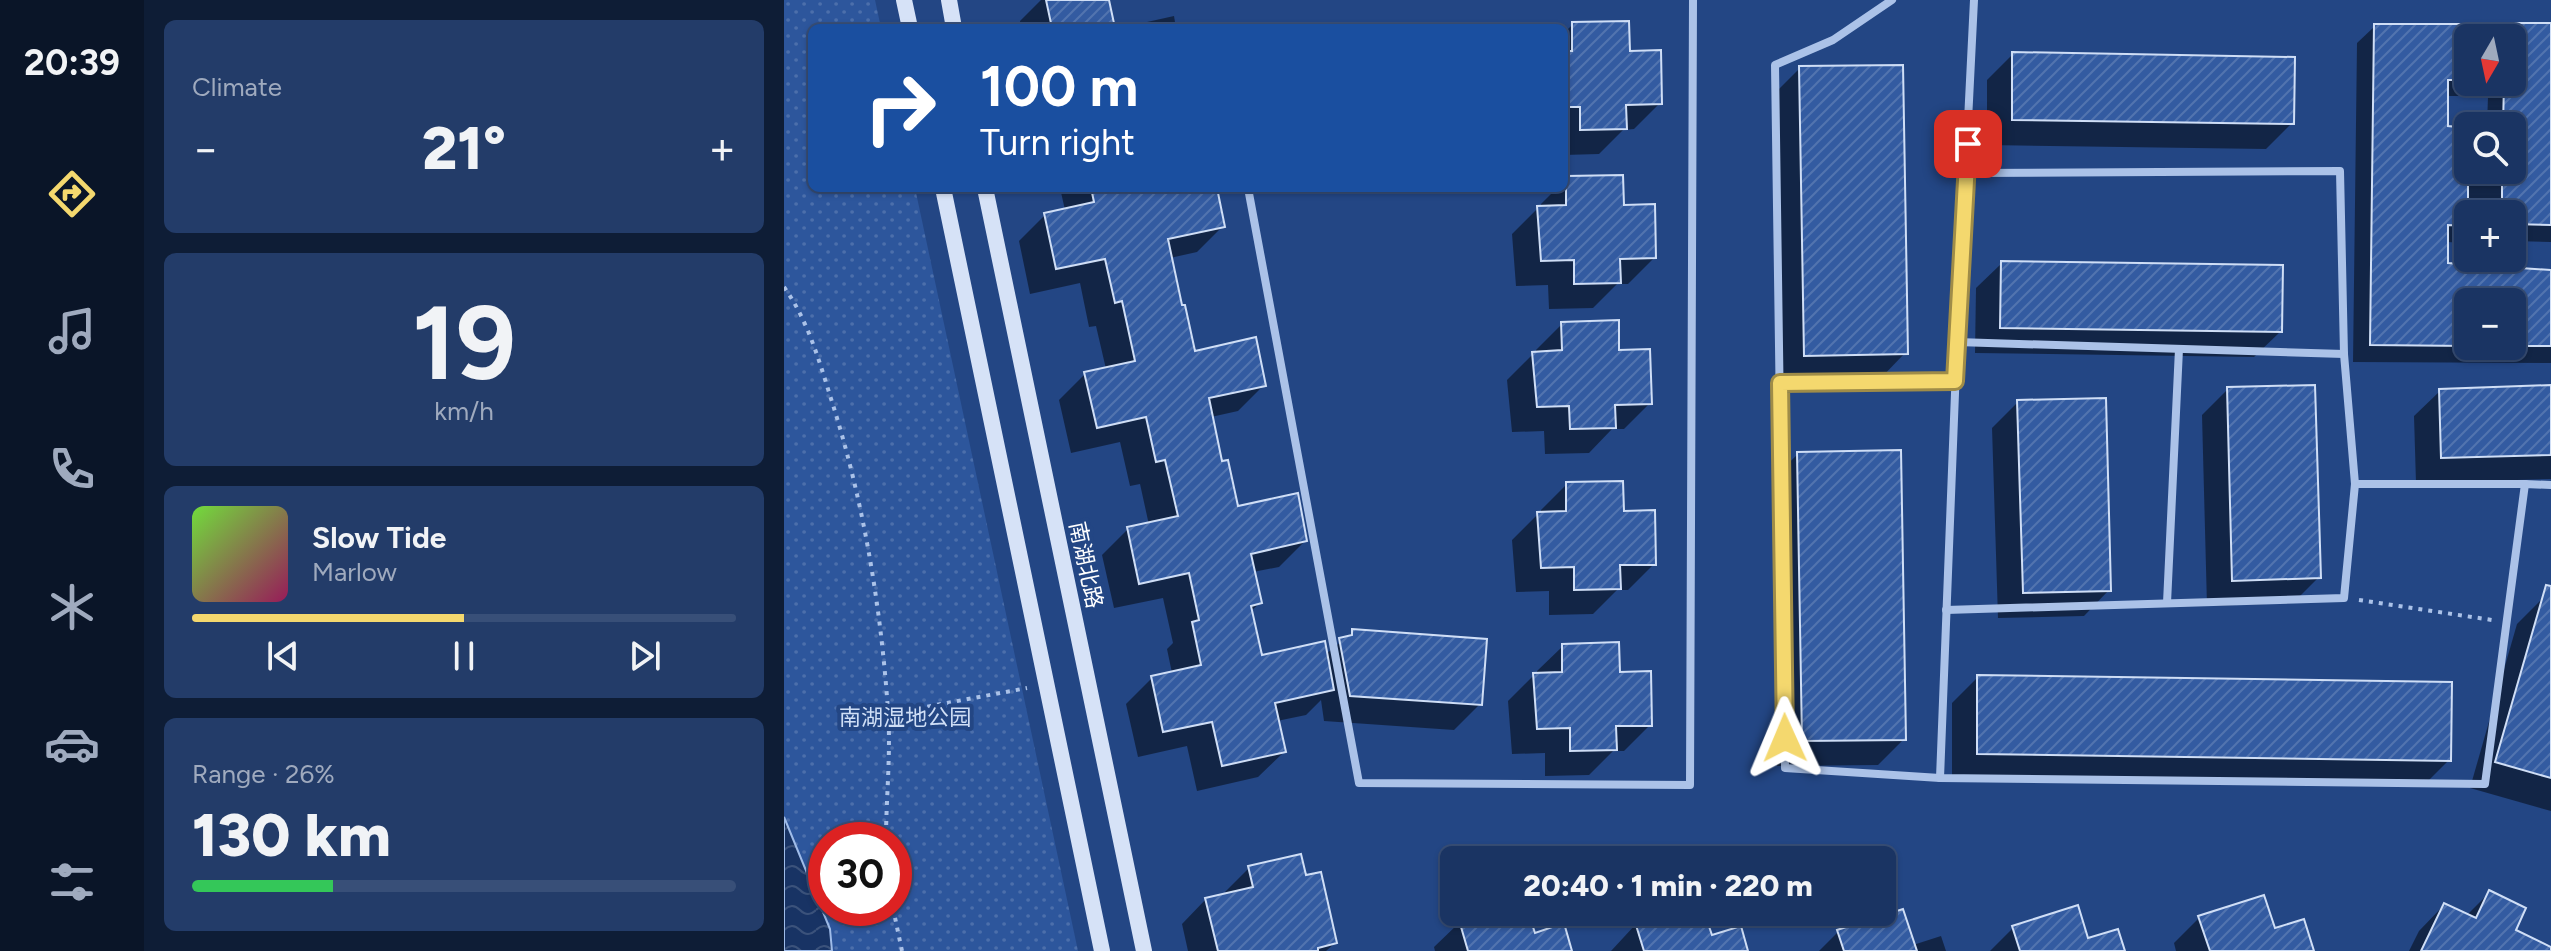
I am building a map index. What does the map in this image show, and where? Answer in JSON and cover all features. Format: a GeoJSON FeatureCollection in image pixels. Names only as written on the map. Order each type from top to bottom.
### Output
{"type":"FeatureCollection","features":[{"type":"Feature","properties":{"kind":"main road"},"geometry":{"type":"LineString","coordinates":[[904,0],[909,24]]}},
{"type":"Feature","properties":{"kind":"main road"},"geometry":{"type":"LineString","coordinates":[[949,0],[953,24]]}},
{"type":"Feature","properties":{"kind":"main road"},"geometry":{"type":"LineString","coordinates":[[944,192],[1102,951]]}},
{"type":"Feature","properties":{"kind":"main road","name":"南湖北路"},"geometry":{"type":"LineString","coordinates":[[986,192],[1144,951]]}},
{"type":"Feature","properties":{"kind":"street"},"geometry":{"type":"LineString","coordinates":[[1249,192],[1359,783],[1690,785],[1693,0]]}},
{"type":"Feature","properties":{"kind":"street"},"geometry":{"type":"LineString","coordinates":[[1892,0],[1833,40],[1775,65],[1785,768],[1940,778],[2485,784],[2525,484]]}},
{"type":"Feature","properties":{"kind":"street"},"geometry":{"type":"LineString","coordinates":[[1940,778],[1974,0]]}},
{"type":"Feature","properties":{"kind":"street"},"geometry":{"type":"LineString","coordinates":[[1946,610],[2344,598],[2355,484],[2344,354],[2340,171],[1966,173]]}},
{"type":"Feature","properties":{"kind":"street"},"geometry":{"type":"LineString","coordinates":[[1957,342],[2344,354]]}},
{"type":"Feature","properties":{"kind":"street"},"geometry":{"type":"LineString","coordinates":[[2167,603],[2179,349]]}},
{"type":"Feature","properties":{"kind":"street"},"geometry":{"type":"LineString","coordinates":[[1780,383],[1955,381]]}},
{"type":"Feature","properties":{"kind":"street"},"geometry":{"type":"LineString","coordinates":[[2355,484],[2551,485]]}},
{"type":"Feature","properties":{"kind":"path"},"geometry":{"type":"LineString","coordinates":[[784,287],[798,306],[816,351],[850,459],[878,601],[888,714],[886,822]]}},
{"type":"Feature","properties":{"kind":"path"},"geometry":{"type":"LineString","coordinates":[[2344,598],[2507,622]]}},
{"type":"Feature","properties":{"kind":"path"},"geometry":{"type":"LineString","coordinates":[[888,714],[1048,684]]}},
{"type":"Feature","properties":{"kind":"path"},"geometry":{"type":"LineString","coordinates":[[897,926],[902,951]]}},
{"type":"Feature","properties":{"kind":"green space","name":"南湖湿地公园"},"geometry":{"type":"Polygon","coordinates":[[[784,0],[875,0],[880,24],[808,24],[808,192],[916,192],[1078,951],[784,951],[784,0]]]}},
{"type":"Feature","properties":{"kind":"water"},"geometry":{"type":"Polygon","coordinates":[[[784,817],[808,875],[808,926],[829,926],[832,951],[784,951],[784,817]]]}},
{"type":"Feature","properties":{"kind":"building"},"geometry":{"type":"Polygon","coordinates":[[[1046,0],[1109,0],[1114,24],[1051,24],[1046,0]]]}},
{"type":"Feature","properties":{"kind":"building"},"geometry":{"type":"Polygon","coordinates":[[[1629,21],[1630,51],[1661,50],[1662,104],[1626,105],[1627,129],[1580,130],[1580,107],[1568,107],[1568,51],[1572,51],[1572,22],[1629,21]]]}},
{"type":"Feature","properties":{"kind":"building"},"geometry":{"type":"Polygon","coordinates":[[[2551,23],[2551,225],[2526,224],[2526,200],[2502,200],[2502,184],[2526,184],[2526,112],[2503,112],[2504,96],[2526,96],[2526,24],[2512,24],[2551,23]]]}},
{"type":"Feature","properties":{"kind":"building"},"geometry":{"type":"Polygon","coordinates":[[[2374,24],[2454,24],[2454,80],[2448,80],[2448,126],[2454,127],[2454,184],[2468,184],[2468,200],[2454,200],[2454,225],[2448,225],[2448,263],[2454,263],[2454,272],[2551,270],[2551,346],[2526,346],[2526,288],[2454,288],[2454,346],[2370,345],[2374,24]]]}},
{"type":"Feature","properties":{"kind":"building"},"geometry":{"type":"Polygon","coordinates":[[[2012,52],[2295,57],[2294,124],[2012,120],[2012,52]]]}},
{"type":"Feature","properties":{"kind":"building"},"geometry":{"type":"Polygon","coordinates":[[[1903,65],[1908,354],[1804,356],[1799,66],[1903,65]]]}},
{"type":"Feature","properties":{"kind":"building"},"geometry":{"type":"Polygon","coordinates":[[[1623,175],[1624,205],[1655,204],[1656,258],[1620,259],[1621,283],[1574,284],[1574,260],[1541,261],[1537,206],[1566,205],[1568,176],[1623,175]]]}},
{"type":"Feature","properties":{"kind":"building"},"geometry":{"type":"Polygon","coordinates":[[[1092,192],[1218,192],[1225,227],[1168,239],[1182,305],[1185,305],[1195,351],[1256,337],[1266,386],[1209,398],[1222,461],[1228,460],[1238,506],[1298,493],[1307,541],[1251,554],[1262,603],[1251,606],[1262,655],[1325,641],[1334,690],[1275,703],[1286,752],[1222,766],[1212,722],[1163,732],[1151,676],[1201,665],[1192,622],[1199,620],[1189,573],[1139,584],[1127,527],[1178,516],[1165,460],[1156,462],[1146,417],[1097,428],[1084,372],[1135,361],[1122,301],[1115,303],[1105,259],[1056,269],[1044,213],[1094,202],[1092,192]]]}},
{"type":"Feature","properties":{"kind":"building"},"geometry":{"type":"Polygon","coordinates":[[[2001,261],[2283,265],[2282,332],[2000,328],[2001,261]]]}},
{"type":"Feature","properties":{"kind":"building"},"geometry":{"type":"Polygon","coordinates":[[[1619,320],[1619,350],[1650,349],[1652,404],[1615,405],[1616,428],[1570,429],[1569,406],[1537,407],[1532,352],[1562,350],[1561,322],[1619,320]]]}},
{"type":"Feature","properties":{"kind":"building"},"geometry":{"type":"Polygon","coordinates":[[[2315,385],[2321,578],[2232,581],[2227,387],[2315,385]]]}},
{"type":"Feature","properties":{"kind":"building"},"geometry":{"type":"Polygon","coordinates":[[[2551,385],[2551,455],[2441,458],[2439,389],[2551,385]]]}},
{"type":"Feature","properties":{"kind":"building"},"geometry":{"type":"Polygon","coordinates":[[[2106,398],[2111,591],[2023,593],[2017,400],[2106,398]]]}},
{"type":"Feature","properties":{"kind":"building"},"geometry":{"type":"Polygon","coordinates":[[[1901,450],[1906,740],[1802,741],[1797,452],[1901,450]]]}},
{"type":"Feature","properties":{"kind":"building"},"geometry":{"type":"Polygon","coordinates":[[[1623,481],[1624,511],[1655,510],[1656,565],[1620,565],[1621,589],[1574,590],[1574,567],[1541,568],[1537,512],[1566,511],[1566,482],[1623,481]]]}},
{"type":"Feature","properties":{"kind":"building"},"geometry":{"type":"Polygon","coordinates":[[[2546,585],[2551,586],[2551,778],[2495,762],[2546,585]]]}},
{"type":"Feature","properties":{"kind":"building"},"geometry":{"type":"Polygon","coordinates":[[[1352,629],[1487,639],[1482,705],[1350,696],[1339,638],[1352,635],[1352,629]]]}},
{"type":"Feature","properties":{"kind":"building"},"geometry":{"type":"Polygon","coordinates":[[[1619,642],[1620,672],[1651,671],[1652,726],[1616,726],[1617,750],[1570,751],[1570,728],[1537,729],[1533,673],[1562,672],[1562,644],[1619,642]]]}},
{"type":"Feature","properties":{"kind":"building"},"geometry":{"type":"Polygon","coordinates":[[[1977,675],[2452,682],[2451,761],[1977,754],[1977,675]]]}},
{"type":"Feature","properties":{"kind":"building"},"geometry":{"type":"Polygon","coordinates":[[[1301,854],[1306,875],[1321,872],[1337,943],[1318,948],[1318,951],[1218,951],[1205,898],[1253,887],[1248,866],[1301,854]]]}},
{"type":"Feature","properties":{"kind":"building"},"geometry":{"type":"Polygon","coordinates":[[[2489,890],[2526,908],[2516,930],[2551,947],[2551,951],[2421,951],[2444,903],[2476,918],[2489,890]]]}},
{"type":"Feature","properties":{"kind":"building"},"geometry":{"type":"Polygon","coordinates":[[[2264,895],[2275,928],[2304,919],[2314,951],[2210,951],[2198,916],[2264,895]]]}},
{"type":"Feature","properties":{"kind":"building"},"geometry":{"type":"Polygon","coordinates":[[[2078,905],[2088,938],[2118,929],[2125,951],[2020,951],[2012,926],[2078,905]]]}},
{"type":"Feature","properties":{"kind":"building"},"geometry":{"type":"Polygon","coordinates":[[[1903,909],[1917,951],[1844,951],[1837,930],[1850,926],[1896,926],[1896,911],[1903,909]]]}},
{"type":"Feature","properties":{"kind":"building"},"geometry":{"type":"Polygon","coordinates":[[[1461,926],[1533,926],[1535,933],[1565,926],[1572,951],[1468,951],[1461,926]]]}},
{"type":"Feature","properties":{"kind":"building"},"geometry":{"type":"Polygon","coordinates":[[[1636,926],[1709,926],[1712,935],[1741,926],[1748,951],[1644,951],[1636,926]]]}},
{"type":"Feature","properties":{"kind":"route"},"geometry":{"type":"LineString","coordinates":[[1785,738],[1780,383],[1955,381],[1968,144]]}}]}
